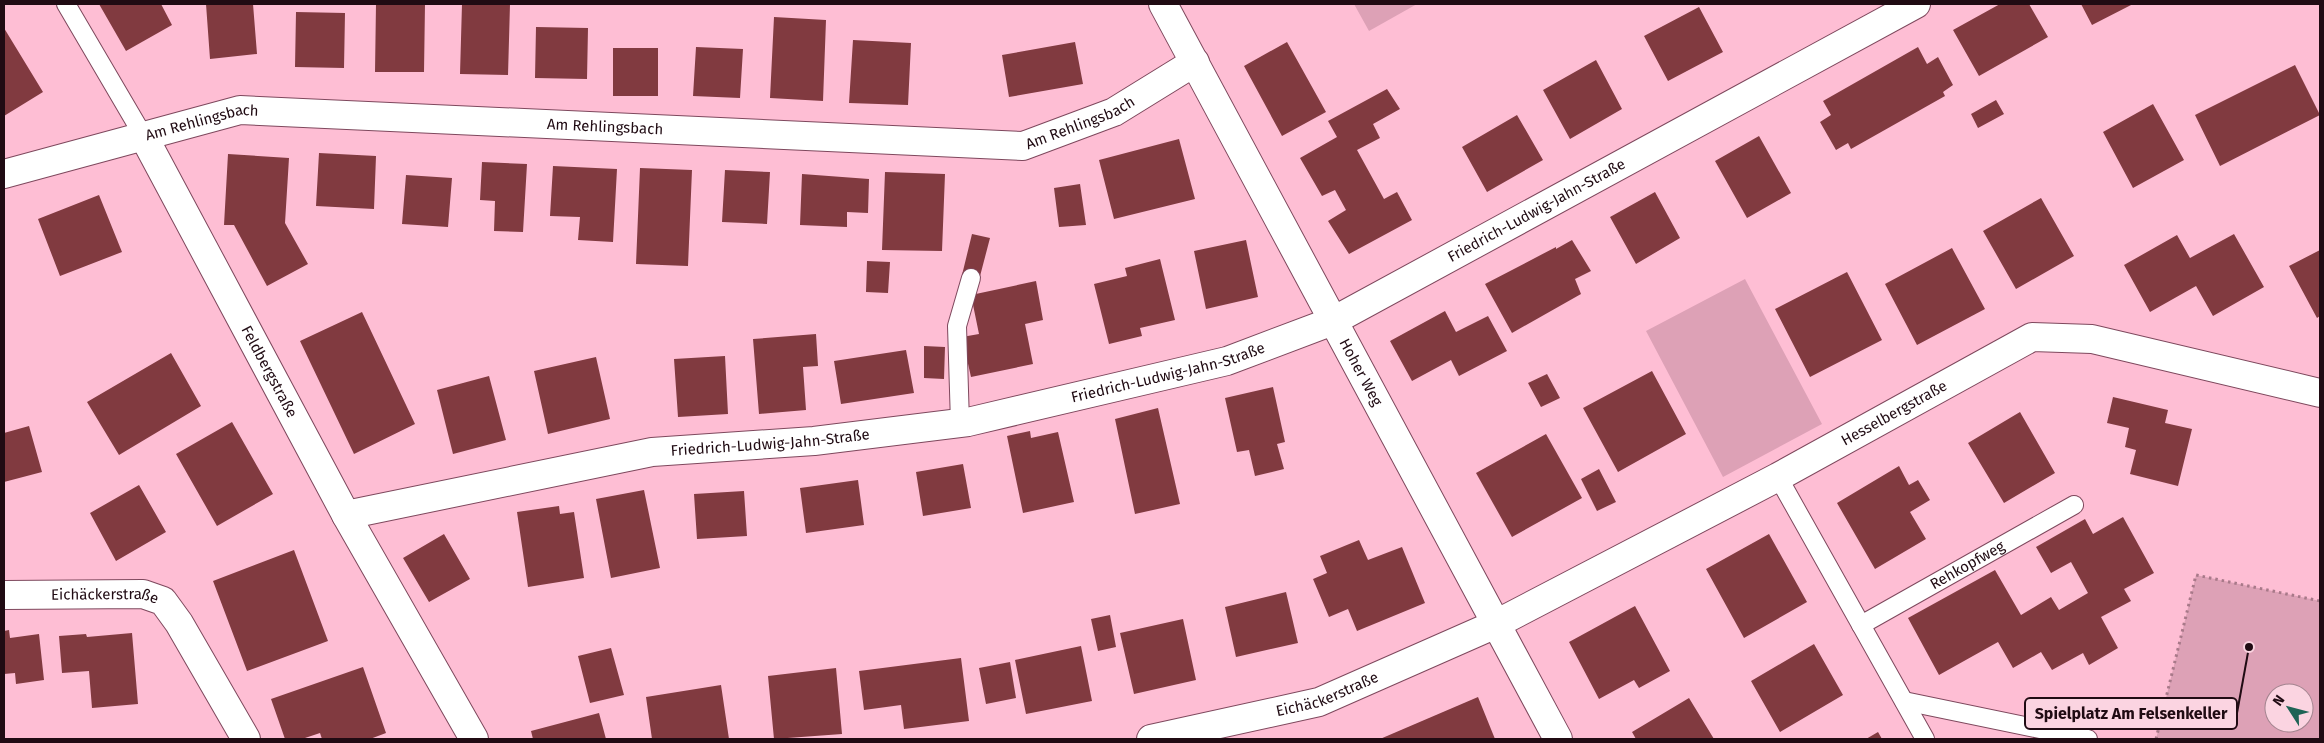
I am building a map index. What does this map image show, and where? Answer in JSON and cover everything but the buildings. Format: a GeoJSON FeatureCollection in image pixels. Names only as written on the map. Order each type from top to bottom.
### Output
{"type":"FeatureCollection","features":[{"type":"Feature","properties":{"kind":"street","name":"Hoher Weg"},"geometry":{"type":"LineString","coordinates":[[1163,4],[1558,739]]}},
{"type":"Feature","properties":{"kind":"street","name":"Friedrich-Ludwig-Jahn-Straße"},"geometry":{"type":"LineString","coordinates":[[346,515],[652,452],[814,441],[960,423],[1228,361],[1333,321],[1916,4]]}},
{"type":"Feature","properties":{"kind":"street","name":"Am Rehlingsbach"},"geometry":{"type":"LineString","coordinates":[[4,174],[240,110],[1023,146],[1114,112],[1195,62]]}},
{"type":"Feature","properties":{"kind":"street","name":"Feldbergstraße"},"geometry":{"type":"LineString","coordinates":[[144,136],[346,515],[474,739]]}},
{"type":"Feature","properties":{"kind":"street","name":"Hesselbergstraße"},"geometry":{"type":"LineString","coordinates":[[1496,624],[1778,476],[2032,337],[2092,339],[2320,393]]}},
{"type":"Feature","properties":{"kind":"street","name":"Eichäckerstraße"},"geometry":{"type":"LineString","coordinates":[[4,595],[143,594],[163,601],[179,623],[246,739]]}},
{"type":"Feature","properties":{"kind":"street","name":"Eichäckerstraße"},"geometry":{"type":"LineString","coordinates":[[1152,739],[1319,702],[1496,624]]}},
{"type":"Feature","properties":{"kind":"lane","name":"Feldbergstraße"},"geometry":{"type":"LineString","coordinates":[[66,4],[144,136]]}},
{"type":"Feature","properties":{"kind":"lane"},"geometry":{"type":"LineString","coordinates":[[960,423],[957,326],[971,278]]}},
{"type":"Feature","properties":{"kind":"lane"},"geometry":{"type":"LineString","coordinates":[[1778,476],[1925,739]]}},
{"type":"Feature","properties":{"kind":"lane","name":"Rehkopfweg"},"geometry":{"type":"LineString","coordinates":[[1861,625],[2074,505]]}},
{"type":"Feature","properties":{"kind":"lane"},"geometry":{"type":"LineString","coordinates":[[1904,701],[2088,739]]}},
{"type":"Feature","properties":{"kind":"path"},"geometry":{"type":"LineString","coordinates":[[2156,739],[2196,574],[2320,601]]}},
{"type":"Feature","properties":{"kind":"shaded area"},"geometry":{"type":"Polygon","coordinates":[[[1354,4],[1417,4],[1369,31],[1354,4]]]}},
{"type":"Feature","properties":{"kind":"shaded area"},"geometry":{"type":"Polygon","coordinates":[[[1745,279],[1822,424],[1723,477],[1646,331],[1745,279]]]}},
{"type":"Feature","properties":{"kind":"shaded area"},"geometry":{"type":"Polygon","coordinates":[[[2196,575],[2320,601],[2320,739],[2156,739],[2196,575]]]}},
{"type":"Feature","properties":{"kind":"place","name":"Spielplatz Am Felsenkeller"},"geometry":{"type":"Point","coordinates":[2249,647]}}]}
